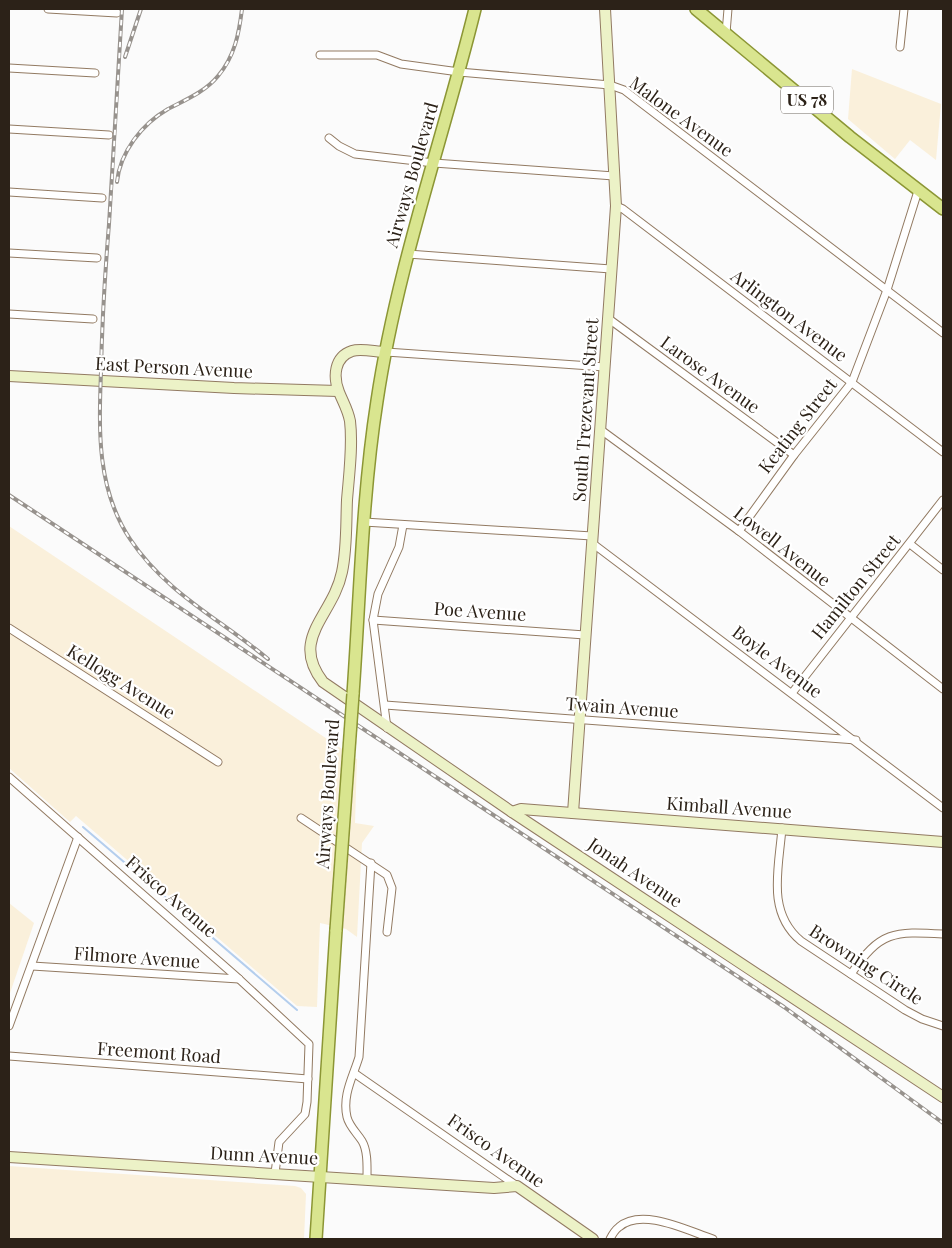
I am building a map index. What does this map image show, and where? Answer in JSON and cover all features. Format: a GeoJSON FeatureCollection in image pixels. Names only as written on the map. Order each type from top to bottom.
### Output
{"type":"FeatureCollection","features":[{"type":"Feature","properties":{"kind":"main road","name":"Airways Boulevard"},"geometry":{"type":"LineString","coordinates":[[316,1239],[364,522],[377,401],[408,254],[475,9]]}},
{"type":"Feature","properties":{"kind":"main road","name":"US 78"},"geometry":{"type":"LineString","coordinates":[[696,9],[918,191],[943,209]]}},
{"type":"Feature","properties":{"kind":"street"},"geometry":{"type":"LineString","coordinates":[[48,9],[116,13]]}},
{"type":"Feature","properties":{"kind":"street","name":"South Trezevant Street"},"geometry":{"type":"LineString","coordinates":[[573,813],[616,206],[605,9]]}},
{"type":"Feature","properties":{"kind":"street"},"geometry":{"type":"LineString","coordinates":[[726,34],[728,9]]}},
{"type":"Feature","properties":{"kind":"street"},"geometry":{"type":"LineString","coordinates":[[897,9],[904,9],[900,47]]}},
{"type":"Feature","properties":{"kind":"street","name":"Malone Avenue"},"geometry":{"type":"LineString","coordinates":[[320,54],[377,55],[400,64],[459,72],[610,85],[624,90],[943,333]]}},
{"type":"Feature","properties":{"kind":"street"},"geometry":{"type":"LineString","coordinates":[[9,68],[95,73]]}},
{"type":"Feature","properties":{"kind":"street"},"geometry":{"type":"LineString","coordinates":[[9,129],[109,135]]}},
{"type":"Feature","properties":{"kind":"street"},"geometry":{"type":"LineString","coordinates":[[329,138],[339,146],[355,154],[434,163],[614,176]]}},
{"type":"Feature","properties":{"kind":"street","name":"Keating Street"},"geometry":{"type":"LineString","coordinates":[[739,531],[794,455],[852,382],[887,290],[918,191]]}},
{"type":"Feature","properties":{"kind":"street"},"geometry":{"type":"LineString","coordinates":[[9,192],[102,198]]}},
{"type":"Feature","properties":{"kind":"street","name":"Arlington Avenue"},"geometry":{"type":"LineString","coordinates":[[616,206],[623,208],[943,452]]}},
{"type":"Feature","properties":{"kind":"street"},"geometry":{"type":"LineString","coordinates":[[9,253],[97,258]]}},
{"type":"Feature","properties":{"kind":"street"},"geometry":{"type":"LineString","coordinates":[[408,254],[611,269]]}},
{"type":"Feature","properties":{"kind":"street"},"geometry":{"type":"LineString","coordinates":[[9,314],[93,319]]}},
{"type":"Feature","properties":{"kind":"street","name":"Larose Avenue"},"geometry":{"type":"LineString","coordinates":[[609,318],[794,455]]}},
{"type":"Feature","properties":{"kind":"street"},"geometry":{"type":"LineString","coordinates":[[338,391],[336,368],[343,356],[353,350],[604,367]]}},
{"type":"Feature","properties":{"kind":"street","name":"East Person Avenue"},"geometry":{"type":"LineString","coordinates":[[9,376],[234,388],[338,391]]}},
{"type":"Feature","properties":{"kind":"street","name":"Jonah Avenue"},"geometry":{"type":"LineString","coordinates":[[338,391],[349,414],[350,427],[342,572],[333,598],[313,634],[309,653],[313,670],[323,682],[387,728],[512,812],[943,1097]]}},
{"type":"Feature","properties":{"kind":"street","name":"Lowell Avenue"},"geometry":{"type":"LineString","coordinates":[[601,430],[739,531],[943,689]]}},
{"type":"Feature","properties":{"kind":"street","name":"Hamilton Street"},"geometry":{"type":"LineString","coordinates":[[792,693],[943,500]]}},
{"type":"Feature","properties":{"kind":"street"},"geometry":{"type":"LineString","coordinates":[[364,522],[592,540]]}},
{"type":"Feature","properties":{"kind":"street"},"geometry":{"type":"LineString","coordinates":[[387,728],[373,620],[378,594],[399,547],[403,525]]}},
{"type":"Feature","properties":{"kind":"street","name":"Boyle Avenue"},"geometry":{"type":"LineString","coordinates":[[592,540],[943,808]]}},
{"type":"Feature","properties":{"kind":"street"},"geometry":{"type":"LineString","coordinates":[[910,544],[943,570]]}},
{"type":"Feature","properties":{"kind":"street","name":"Poe Avenue"},"geometry":{"type":"LineString","coordinates":[[373,620],[585,635]]}},
{"type":"Feature","properties":{"kind":"street","name":"Kellogg Avenue"},"geometry":{"type":"LineString","coordinates":[[9,628],[218,762]]}},
{"type":"Feature","properties":{"kind":"street","name":"Twain Avenue"},"geometry":{"type":"LineString","coordinates":[[385,705],[856,740]]}},
{"type":"Feature","properties":{"kind":"street","name":"Frisco Avenue"},"geometry":{"type":"LineString","coordinates":[[9,777],[239,979],[309,1044],[308,1079]]}},
{"type":"Feature","properties":{"kind":"street","name":"Kimball Avenue"},"geometry":{"type":"LineString","coordinates":[[512,812],[521,809],[943,842]]}},
{"type":"Feature","properties":{"kind":"street"},"geometry":{"type":"LineString","coordinates":[[301,818],[371,863],[387,876],[391,882],[387,932]]}},
{"type":"Feature","properties":{"kind":"street","name":"Browning Circle"},"geometry":{"type":"LineString","coordinates":[[782,828],[777,892],[782,919],[790,932],[912,1014],[943,1026]]}},
{"type":"Feature","properties":{"kind":"street"},"geometry":{"type":"LineString","coordinates":[[9,1026],[78,837]]}},
{"type":"Feature","properties":{"kind":"street"},"geometry":{"type":"LineString","coordinates":[[367,1179],[363,1142],[347,1118],[348,1083],[354,1073],[359,1057],[371,863]]}},
{"type":"Feature","properties":{"kind":"street"},"geometry":{"type":"LineString","coordinates":[[850,974],[871,947],[888,936],[913,932],[943,934]]}},
{"type":"Feature","properties":{"kind":"street","name":"Filmore Avenue"},"geometry":{"type":"LineString","coordinates":[[32,966],[239,979]]}},
{"type":"Feature","properties":{"kind":"street","name":"Freemont Road"},"geometry":{"type":"LineString","coordinates":[[9,1056],[308,1079]]}},
{"type":"Feature","properties":{"kind":"street","name":"Frisco Avenue"},"geometry":{"type":"LineString","coordinates":[[354,1073],[593,1239]]}},
{"type":"Feature","properties":{"kind":"street"},"geometry":{"type":"LineString","coordinates":[[275,1173],[279,1142],[304,1114],[308,1102],[308,1079]]}},
{"type":"Feature","properties":{"kind":"street","name":"Dunn Avenue"},"geometry":{"type":"LineString","coordinates":[[9,1157],[494,1188],[517,1186]]}},
{"type":"Feature","properties":{"kind":"street"},"geometry":{"type":"LineString","coordinates":[[610,1239],[619,1226],[634,1220],[652,1219],[713,1239]]}},
{"type":"Feature","properties":{"kind":"shaded area"},"geometry":{"type":"Polygon","coordinates":[[[852,69],[941,104],[936,160],[910,140],[895,159],[848,119],[852,69]]]}},
{"type":"Feature","properties":{"kind":"shaded area"},"geometry":{"type":"Polygon","coordinates":[[[9,526],[357,759],[355,823],[374,826],[362,843],[357,937],[346,929],[320,923],[317,1007],[297,1006],[76,816],[70,822],[9,768],[9,526]]]}},
{"type":"Feature","properties":{"kind":"shaded area"},"geometry":{"type":"Polygon","coordinates":[[[9,903],[34,923],[9,996],[9,903]]]}},
{"type":"Feature","properties":{"kind":"shaded area"},"geometry":{"type":"Polygon","coordinates":[[[9,1166],[295,1186],[301,1188],[306,1194],[304,1239],[9,1239],[9,1166]]]}},
{"type":"Feature","properties":{"kind":"waterway"},"geometry":{"type":"LineString","coordinates":[[83,827],[297,1010]]}},
{"type":"Feature","properties":{"kind":"railway"},"geometry":{"type":"LineString","coordinates":[[122,9],[102,334],[100,436],[105,478],[119,519],[130,539],[144,558],[177,590],[268,659]]}},
{"type":"Feature","properties":{"kind":"railway"},"geometry":{"type":"LineString","coordinates":[[125,57],[141,9]]}},
{"type":"Feature","properties":{"kind":"railway"},"geometry":{"type":"LineString","coordinates":[[117,182],[123,160],[141,131],[158,115],[207,87],[224,68],[235,44],[242,9]]}},
{"type":"Feature","properties":{"kind":"railway"},"geometry":{"type":"LineString","coordinates":[[9,495],[784,1007],[943,1123]]}}]}
